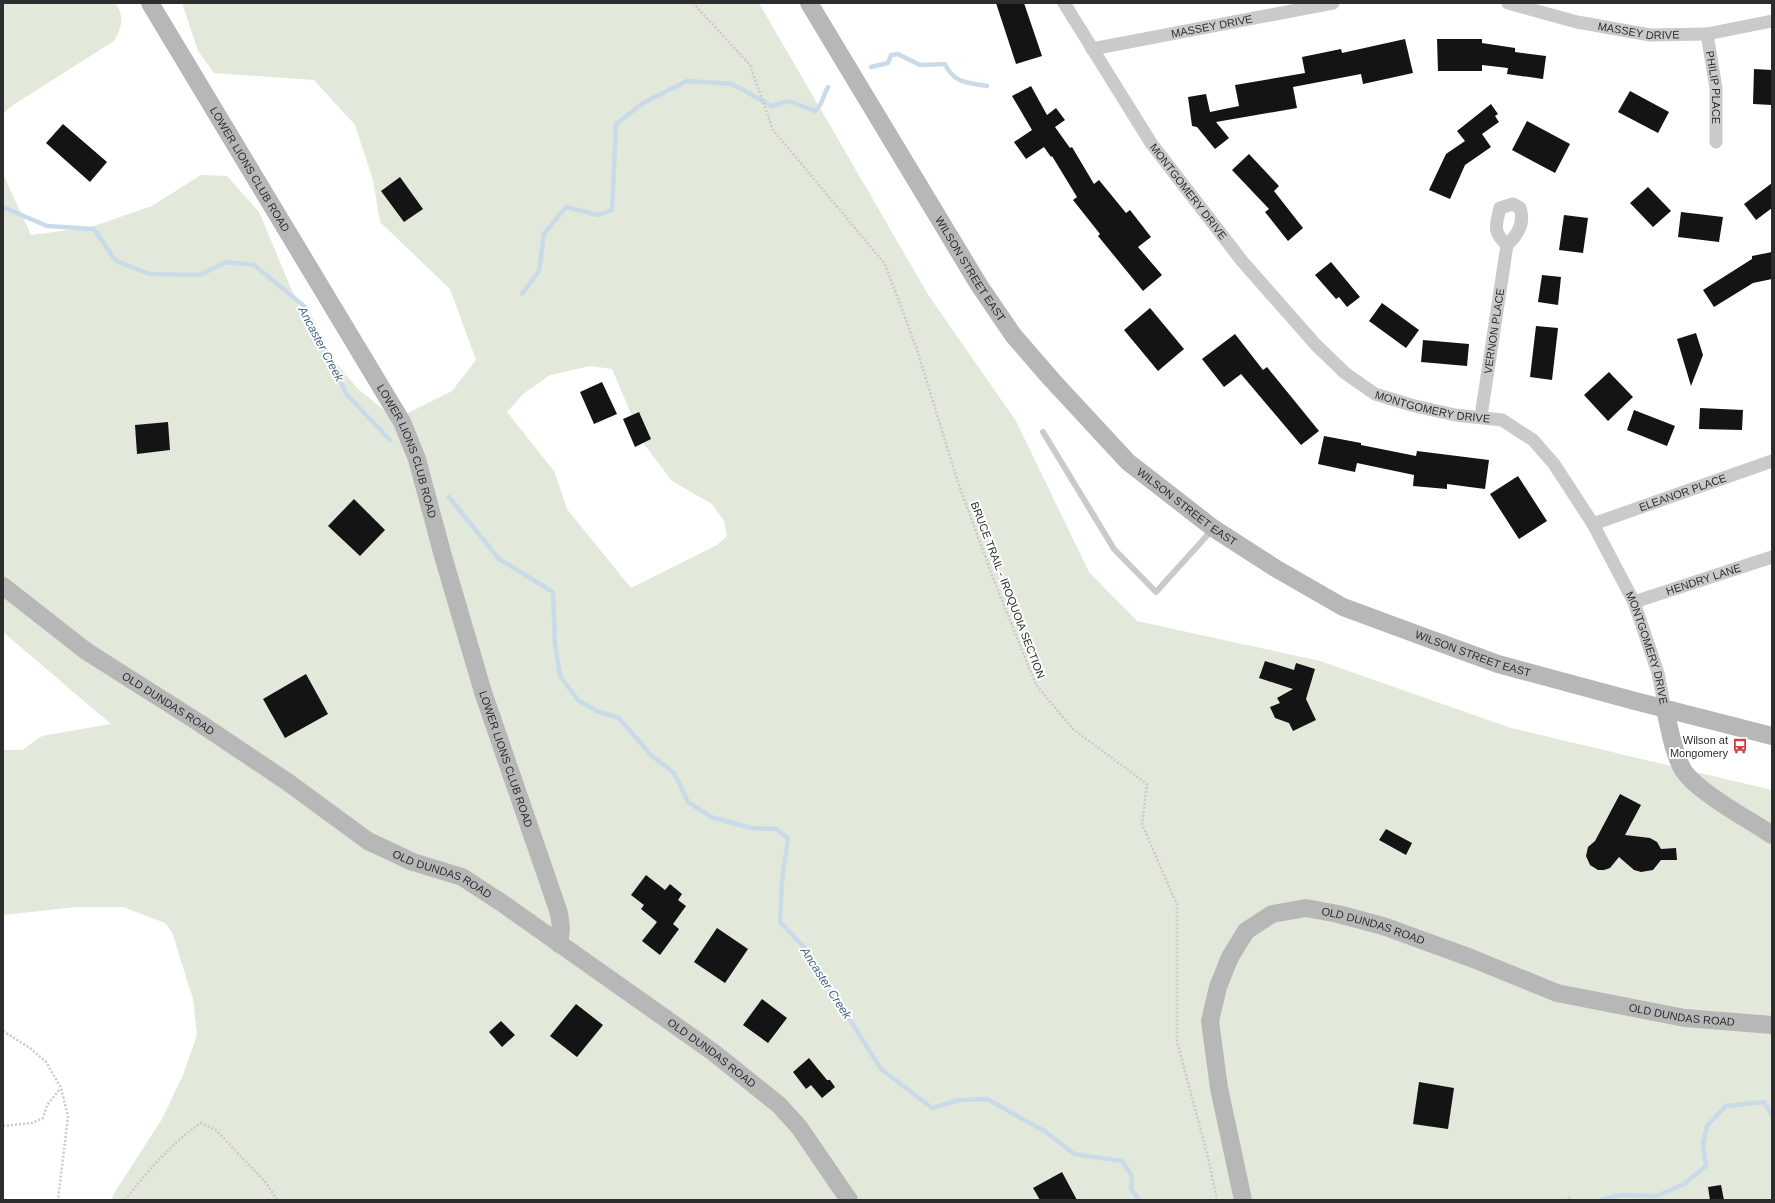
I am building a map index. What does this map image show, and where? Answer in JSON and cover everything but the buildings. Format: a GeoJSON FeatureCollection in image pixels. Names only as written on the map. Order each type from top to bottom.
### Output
{"type":"FeatureCollection","features":[{"type":"Feature","properties":{"kind":"street","name":"LOWER LIONS CLUB ROAD"},"geometry":{"type":"LineString","coordinates":[[150,3],[402,422],[417,459],[443,556],[483,692],[559,913],[561,929],[560,944]]}},
{"type":"Feature","properties":{"kind":"street","name":"WILSON STREET EAST"},"geometry":{"type":"LineString","coordinates":[[809,3],[979,285],[1013,334],[1052,380],[1128,462],[1213,528],[1275,568],[1343,607],[1498,664],[1772,736]]}},
{"type":"Feature","properties":{"kind":"street","name":"MONTGOMERY DRIVE"},"geometry":{"type":"LineString","coordinates":[[1064,3],[1151,143],[1174,174],[1242,261],[1316,345],[1340,369],[1375,394],[1411,405],[1455,415],[1481,416],[1502,420],[1533,440],[1554,464],[1593,524],[1634,602],[1658,673],[1674,748],[1685,774],[1706,792],[1772,835]]}},
{"type":"Feature","properties":{"kind":"street","name":"MASSEY DRIVE"},"geometry":{"type":"LineString","coordinates":[[1092,49],[1333,3]]}},
{"type":"Feature","properties":{"kind":"street","name":"MASSEY DRIVE"},"geometry":{"type":"LineString","coordinates":[[1508,3],[1577,22],[1650,35],[1707,34],[1772,21]]}},
{"type":"Feature","properties":{"kind":"street","name":"PHILIP PLACE"},"geometry":{"type":"LineString","coordinates":[[1707,34],[1716,88],[1716,142]]}},
{"type":"Feature","properties":{"kind":"street","name":"VERNON PLACE"},"geometry":{"type":"LineString","coordinates":[[1481,416],[1507,245]]}},
{"type":"Feature","properties":{"kind":"street","name":"ELEANOR PLACE"},"geometry":{"type":"LineString","coordinates":[[1593,524],[1772,461]]}},
{"type":"Feature","properties":{"kind":"street","name":"HENDRY LANE"},"geometry":{"type":"LineString","coordinates":[[1634,602],[1772,556]]}},
{"type":"Feature","properties":{"kind":"street","name":"OLD DUNDAS ROAD"},"geometry":{"type":"LineString","coordinates":[[3,586],[86,651],[289,782],[368,841],[413,862],[462,877],[713,1052],[779,1105],[799,1127],[849,1200]]}},
{"type":"Feature","properties":{"kind":"street","name":"OLD DUNDAS ROAD"},"geometry":{"type":"LineString","coordinates":[[1243,1200],[1219,1088],[1210,1021],[1218,987],[1230,957],[1246,931],[1272,914],[1306,908],[1338,914],[1383,926],[1471,958],[1557,993],[1685,1018],[1772,1025]]}},
{"type":"Feature","properties":{"kind":"lane"},"geometry":{"type":"LineString","coordinates":[[1043,432],[1114,549],[1156,592],[1213,528]]}},
{"type":"Feature","properties":{"kind":"path","name":"BRUCE TRAIL - IROQUOIA SECTION"},"geometry":{"type":"LineString","coordinates":[[693,3],[750,65],[773,130],[885,264],[916,347],[968,510],[991,573],[1036,685],[1073,729],[1147,784],[1142,824],[1177,905],[1177,1042],[1208,1157],[1217,1200]]}},
{"type":"Feature","properties":{"kind":"path"},"geometry":{"type":"LineString","coordinates":[[3,1031],[30,1048],[46,1062],[61,1088],[68,1116],[58,1200]]}},
{"type":"Feature","properties":{"kind":"path"},"geometry":{"type":"LineString","coordinates":[[3,1126],[32,1123],[43,1118],[47,1105],[61,1088]]}},
{"type":"Feature","properties":{"kind":"path"},"geometry":{"type":"LineString","coordinates":[[125,1200],[165,1152],[185,1134],[201,1123],[216,1130],[266,1184],[277,1200]]}},
{"type":"Feature","properties":{"kind":"path"},"geometry":{"type":"LineString","coordinates":[[1565,1200],[1570,1197]]}},
{"type":"Feature","properties":{"kind":"shaded area"},"geometry":{"type":"Polygon","coordinates":[[[3,3],[115,3],[120,12],[121,22],[119,31],[114,41],[13,105],[3,114],[3,3]]]}},
{"type":"Feature","properties":{"kind":"shaded area"},"geometry":{"type":"Polygon","coordinates":[[[182,3],[759,3],[929,296],[1016,421],[1089,572],[1137,621],[1320,661],[1511,728],[1772,790],[1772,1200],[112,1200],[113,1195],[162,1119],[183,1075],[197,1035],[193,999],[172,932],[165,923],[123,907],[76,907],[3,915],[3,750],[22,750],[42,736],[111,724],[3,632],[3,174],[31,235],[91,227],[152,206],[201,175],[227,176],[259,212],[309,331],[358,389],[389,414],[402,416],[452,391],[476,360],[450,289],[380,222],[373,180],[355,125],[314,80],[214,73],[198,51],[182,3]],[[590,366],[550,375],[523,394],[507,412],[554,471],[567,509],[631,588],[717,545],[727,536],[724,521],[712,504],[672,481],[644,444],[612,369],[590,366]]]}},
{"type":"Feature","properties":{"kind":"waterway"},"geometry":{"type":"LineString","coordinates":[[871,67],[888,63],[891,55],[898,54],[920,65],[945,64],[948,70],[957,79],[968,83],[987,86]]}},
{"type":"Feature","properties":{"kind":"waterway"},"geometry":{"type":"LineString","coordinates":[[522,294],[539,271],[544,234],[566,207],[598,215],[612,210],[616,124],[643,103],[687,81],[732,84],[772,106],[789,101],[815,111],[821,103],[828,87]]}},
{"type":"Feature","properties":{"kind":"waterway","name":"Ancaster Creek"},"geometry":{"type":"LineString","coordinates":[[3,207],[47,226],[94,229],[116,261],[150,274],[200,275],[226,262],[254,265],[304,306],[347,395],[390,440]]}},
{"type":"Feature","properties":{"kind":"waterway","name":"Ancaster Creek"},"geometry":{"type":"LineString","coordinates":[[449,497],[499,559],[553,592],[555,644],[560,676],[578,700],[597,711],[619,718],[651,755],[674,773],[688,802],[711,817],[751,828],[776,829],[788,838],[782,881],[780,922],[804,947],[881,1069],[932,1108],[959,1100],[987,1099],[1046,1132],[1074,1154],[1122,1161],[1132,1176],[1131,1189],[1139,1200]]}},
{"type":"Feature","properties":{"kind":"waterway","name":"Ancaster Creek"},"geometry":{"type":"LineString","coordinates":[[1601,1200],[1620,1195],[1657,1196],[1684,1184],[1706,1166],[1703,1145],[1707,1126],[1726,1106],[1764,1102],[1772,1116]]}},
{"type":"Feature","properties":{"kind":"place","name":"Wilson at Mongomery"},"geometry":{"type":"Point","coordinates":[1740,746]}}]}
